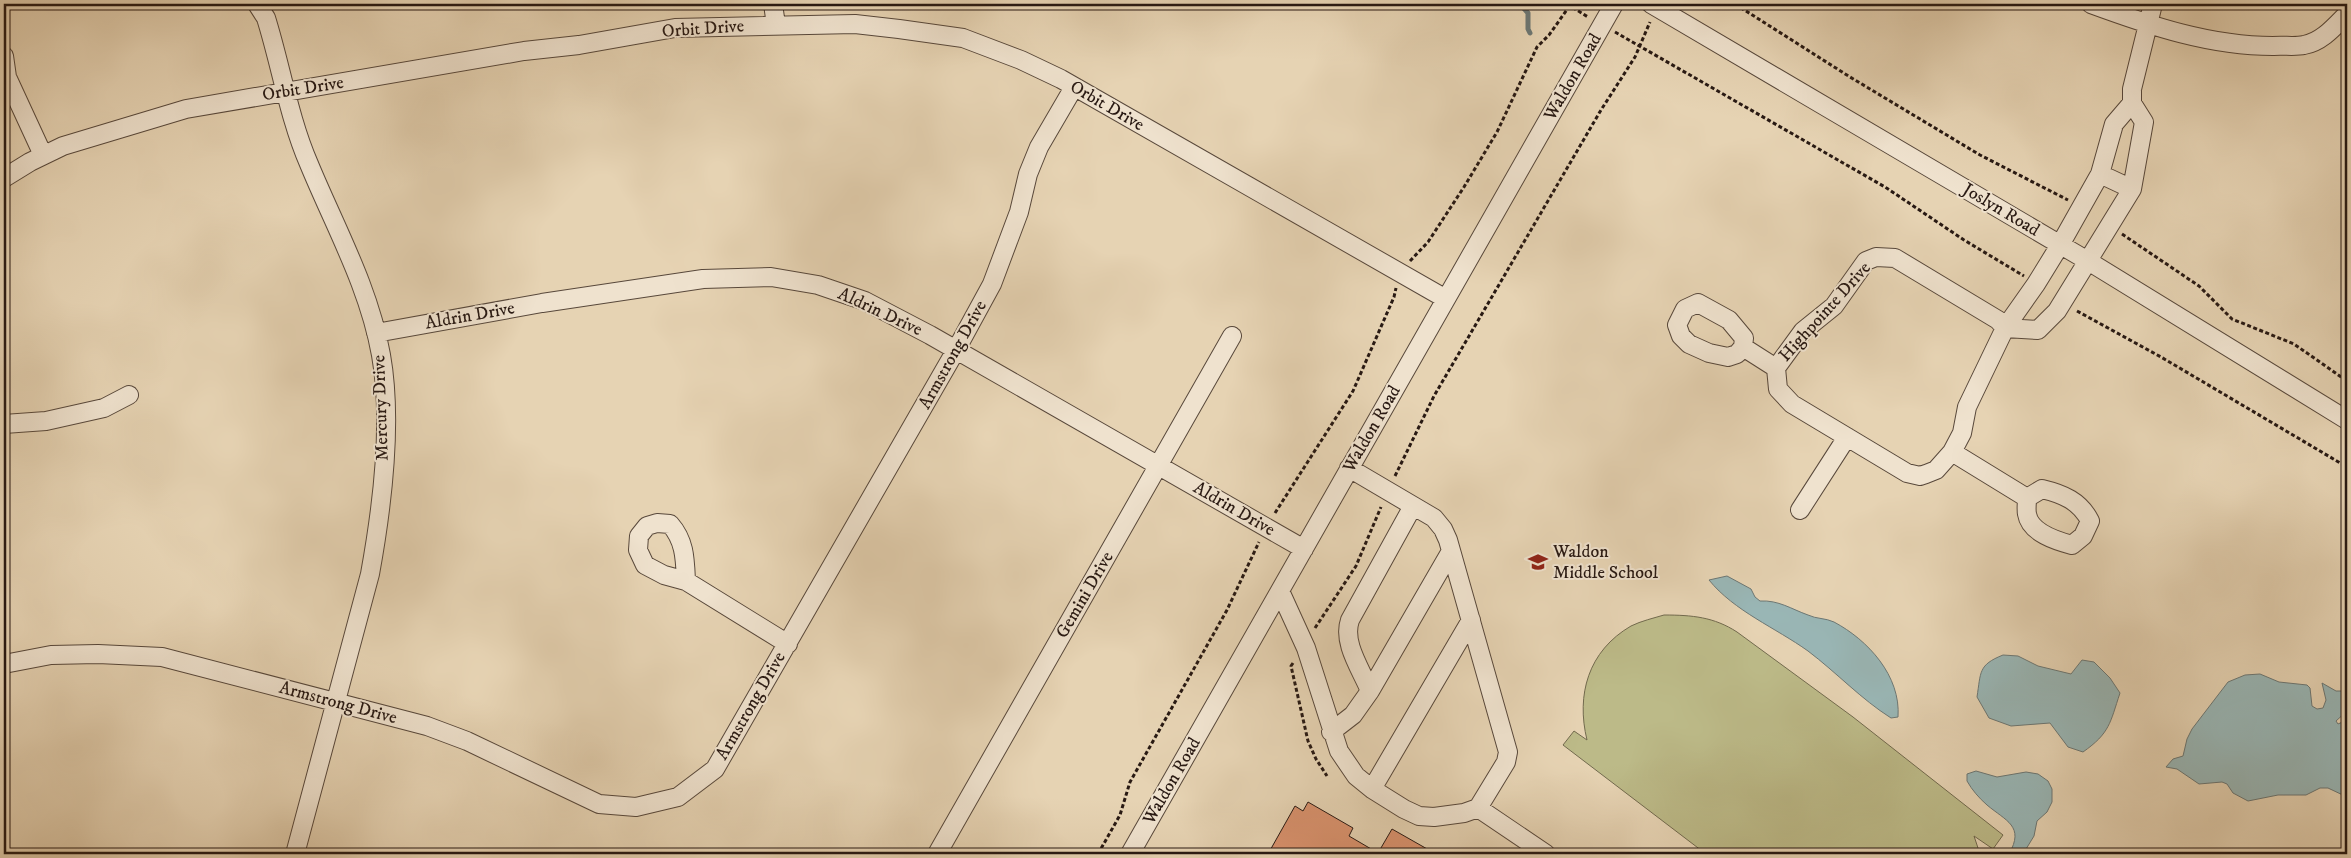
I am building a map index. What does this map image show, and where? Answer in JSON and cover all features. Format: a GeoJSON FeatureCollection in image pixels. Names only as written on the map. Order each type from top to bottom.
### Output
{"type":"FeatureCollection","features":[{"type":"Feature","properties":{"kind":"street","name":"Mercury Drive"},"geometry":{"type":"LineString","coordinates":[[257,4],[266,18],[308,163],[350,254],[370,308],[381,356],[386,459],[377,536],[370,574],[337,703],[295,854]]}},
{"type":"Feature","properties":{"kind":"street"},"geometry":{"type":"LineString","coordinates":[[773,4],[776,25]]}},
{"type":"Feature","properties":{"kind":"street","name":"Waldon Road"},"geometry":{"type":"LineString","coordinates":[[1130,854],[1614,4]]}},
{"type":"Feature","properties":{"kind":"street"},"geometry":{"type":"LineString","coordinates":[[2091,4],[2147,24],[2213,41],[2250,46],[2305,45],[2328,34],[2347,14]]}},
{"type":"Feature","properties":{"kind":"street"},"geometry":{"type":"LineString","coordinates":[[2005,328],[2038,330],[2058,311],[2132,189],[2144,122],[2132,103],[2132,88],[2153,4]]}},
{"type":"Feature","properties":{"kind":"street","name":"Joslyn Road"},"geometry":{"type":"LineString","coordinates":[[1655,6],[2088,261],[2347,420]]}},
{"type":"Feature","properties":{"kind":"street","name":"Orbit Drive"},"geometry":{"type":"LineString","coordinates":[[4,178],[43,155],[63,146],[165,114],[524,51],[579,45],[675,28],[855,24],[963,38],[1021,60],[1074,87],[1446,299]]}},
{"type":"Feature","properties":{"kind":"street"},"geometry":{"type":"LineString","coordinates":[[4,56],[7,77],[43,155]]}},
{"type":"Feature","properties":{"kind":"street","name":"Armstrong Drive"},"geometry":{"type":"LineString","coordinates":[[4,664],[51,655],[98,654],[162,657],[427,726],[467,741],[599,804],[636,807],[678,797],[715,769],[956,350],[992,284],[1019,212],[1028,174],[1039,147],[1074,87]]}},
{"type":"Feature","properties":{"kind":"street"},"geometry":{"type":"LineString","coordinates":[[1743,347],[1776,368],[1776,381],[1783,396],[1792,404],[1914,476],[1920,476],[1936,470],[1952,452],[1962,433],[1967,407],[2005,328],[2036,284],[2081,208],[2100,174],[2114,124],[2132,103]]}},
{"type":"Feature","properties":{"kind":"street"},"geometry":{"type":"LineString","coordinates":[[2100,174],[2132,189]]}},
{"type":"Feature","properties":{"kind":"street","name":"Highpointe Drive"},"geometry":{"type":"LineString","coordinates":[[1776,368],[1803,331],[1834,306],[1866,261],[1876,257],[1894,258],[1998,320],[2005,328]]}},
{"type":"Feature","properties":{"kind":"street","name":"Aldrin Drive"},"geometry":{"type":"LineString","coordinates":[[376,333],[542,303],[704,279],[771,277],[818,285],[865,301],[956,350],[1304,549]]}},
{"type":"Feature","properties":{"kind":"street","name":"Gemini Drive"},"geometry":{"type":"LineString","coordinates":[[937,854],[1232,336]]}},
{"type":"Feature","properties":{"kind":"street"},"geometry":{"type":"LineString","coordinates":[[4,424],[46,421],[66,417],[104,408],[129,395]]}},
{"type":"Feature","properties":{"kind":"street"},"geometry":{"type":"LineString","coordinates":[[1800,510],[1847,437]]}},
{"type":"Feature","properties":{"kind":"street"},"geometry":{"type":"LineString","coordinates":[[1952,452],[2027,498]]}},
{"type":"Feature","properties":{"kind":"street"},"geometry":{"type":"LineString","coordinates":[[1280,591],[1304,645],[1331,732],[1348,767],[1372,789],[1419,816],[1434,817],[1464,813],[1478,808],[1506,762],[1508,752],[1451,551],[1443,529],[1434,518],[1349,468]]}},
{"type":"Feature","properties":{"kind":"street"},"geometry":{"type":"LineString","coordinates":[[1370,690],[1348,640],[1347,629],[1350,620],[1413,506]]}},
{"type":"Feature","properties":{"kind":"street"},"geometry":{"type":"LineString","coordinates":[[1331,732],[1353,715],[1370,690],[1451,551]]}},
{"type":"Feature","properties":{"kind":"street"},"geometry":{"type":"LineString","coordinates":[[686,581],[788,644]]}},
{"type":"Feature","properties":{"kind":"street"},"geometry":{"type":"LineString","coordinates":[[1372,789],[1471,620]]}},
{"type":"Feature","properties":{"kind":"street"},"geometry":{"type":"LineString","coordinates":[[1478,808],[1546,854]]}},
{"type":"Feature","properties":{"kind":"path"},"geometry":{"type":"LineString","coordinates":[[1098,854],[1120,815],[1130,782],[1188,675],[1227,610],[1267,528],[1353,391],[1394,297],[1397,282],[1412,258],[1428,242],[1464,187],[1497,132],[1537,47],[1550,34],[1569,4],[1602,25],[1885,187],[1964,240],[2036,284]]}},
{"type":"Feature","properties":{"kind":"path"},"geometry":{"type":"LineString","coordinates":[[1735,4],[1850,78],[1980,155],[2081,208]]}},
{"type":"Feature","properties":{"kind":"path"},"geometry":{"type":"LineString","coordinates":[[1327,776],[1308,741],[1291,666],[1356,566],[1388,491],[1434,396],[1601,110],[1635,56],[1655,6]]}},
{"type":"Feature","properties":{"kind":"path"},"geometry":{"type":"LineString","coordinates":[[2110,226],[2199,286],[2232,319],[2294,344],[2347,381]]}},
{"type":"Feature","properties":{"kind":"path"},"geometry":{"type":"LineString","coordinates":[[2064,300],[2077,310],[2161,357],[2347,467]]}},
{"type":"Feature","properties":{"kind":"shaded area"},"geometry":{"type":"Polygon","coordinates":[[[1664,615],[1711,620],[1737,632],[1853,717],[2003,835],[1993,849],[1974,836],[1980,854],[1706,854],[1563,745],[1574,731],[1587,740],[1583,707],[1585,691],[1595,661],[1604,648],[1616,636],[1631,626],[1664,615]]]}},
{"type":"Feature","properties":{"kind":"water"},"geometry":{"type":"Polygon","coordinates":[[[1727,576],[1751,589],[1755,597],[1760,601],[1779,603],[1811,616],[1834,622],[1859,639],[1880,661],[1888,674],[1898,702],[1898,717],[1891,718],[1880,711],[1808,651],[1743,610],[1719,591],[1709,580],[1727,576]]]}},
{"type":"Feature","properties":{"kind":"water"},"geometry":{"type":"Polygon","coordinates":[[[2003,655],[2018,656],[2038,666],[2071,674],[2082,660],[2094,662],[2110,678],[2120,693],[2111,720],[2104,733],[2083,752],[2068,747],[2050,723],[2011,726],[1989,718],[1977,697],[1980,675],[1989,662],[2003,655]]]}},
{"type":"Feature","properties":{"kind":"water"},"geometry":{"type":"Polygon","coordinates":[[[2260,674],[2279,682],[2307,685],[2310,688],[2312,706],[2317,709],[2323,708],[2326,700],[2322,683],[2336,691],[2347,691],[2347,711],[2336,721],[2338,724],[2347,720],[2347,797],[2328,788],[2320,788],[2306,795],[2278,795],[2248,801],[2233,793],[2227,784],[2222,782],[2199,784],[2177,769],[2166,767],[2173,759],[2183,756],[2187,739],[2192,729],[2228,682],[2245,675],[2260,674]]]}},
{"type":"Feature","properties":{"kind":"water"},"geometry":{"type":"Polygon","coordinates":[[[1976,771],[1997,777],[2026,772],[2038,774],[2048,781],[2052,789],[2052,802],[2047,812],[2037,821],[2034,836],[2023,854],[2009,854],[2015,837],[2014,830],[2007,820],[1981,800],[1967,781],[1967,774],[1976,771]]]}},
{"type":"Feature","properties":{"kind":"building"},"geometry":{"type":"Polygon","coordinates":[[[1308,802],[1353,828],[1349,836],[1378,853],[1392,829],[1436,854],[1268,854],[1295,806],[1303,811],[1308,802]]]}},
{"type":"Feature","properties":{"kind":"waterway"},"geometry":{"type":"LineString","coordinates":[[1520,4],[1528,13],[1528,29],[1530,33]]}},
{"type":"Feature","properties":{"kind":"place","name":"Waldon Middle School"},"geometry":{"type":"Point","coordinates":[1538,562]}}]}
